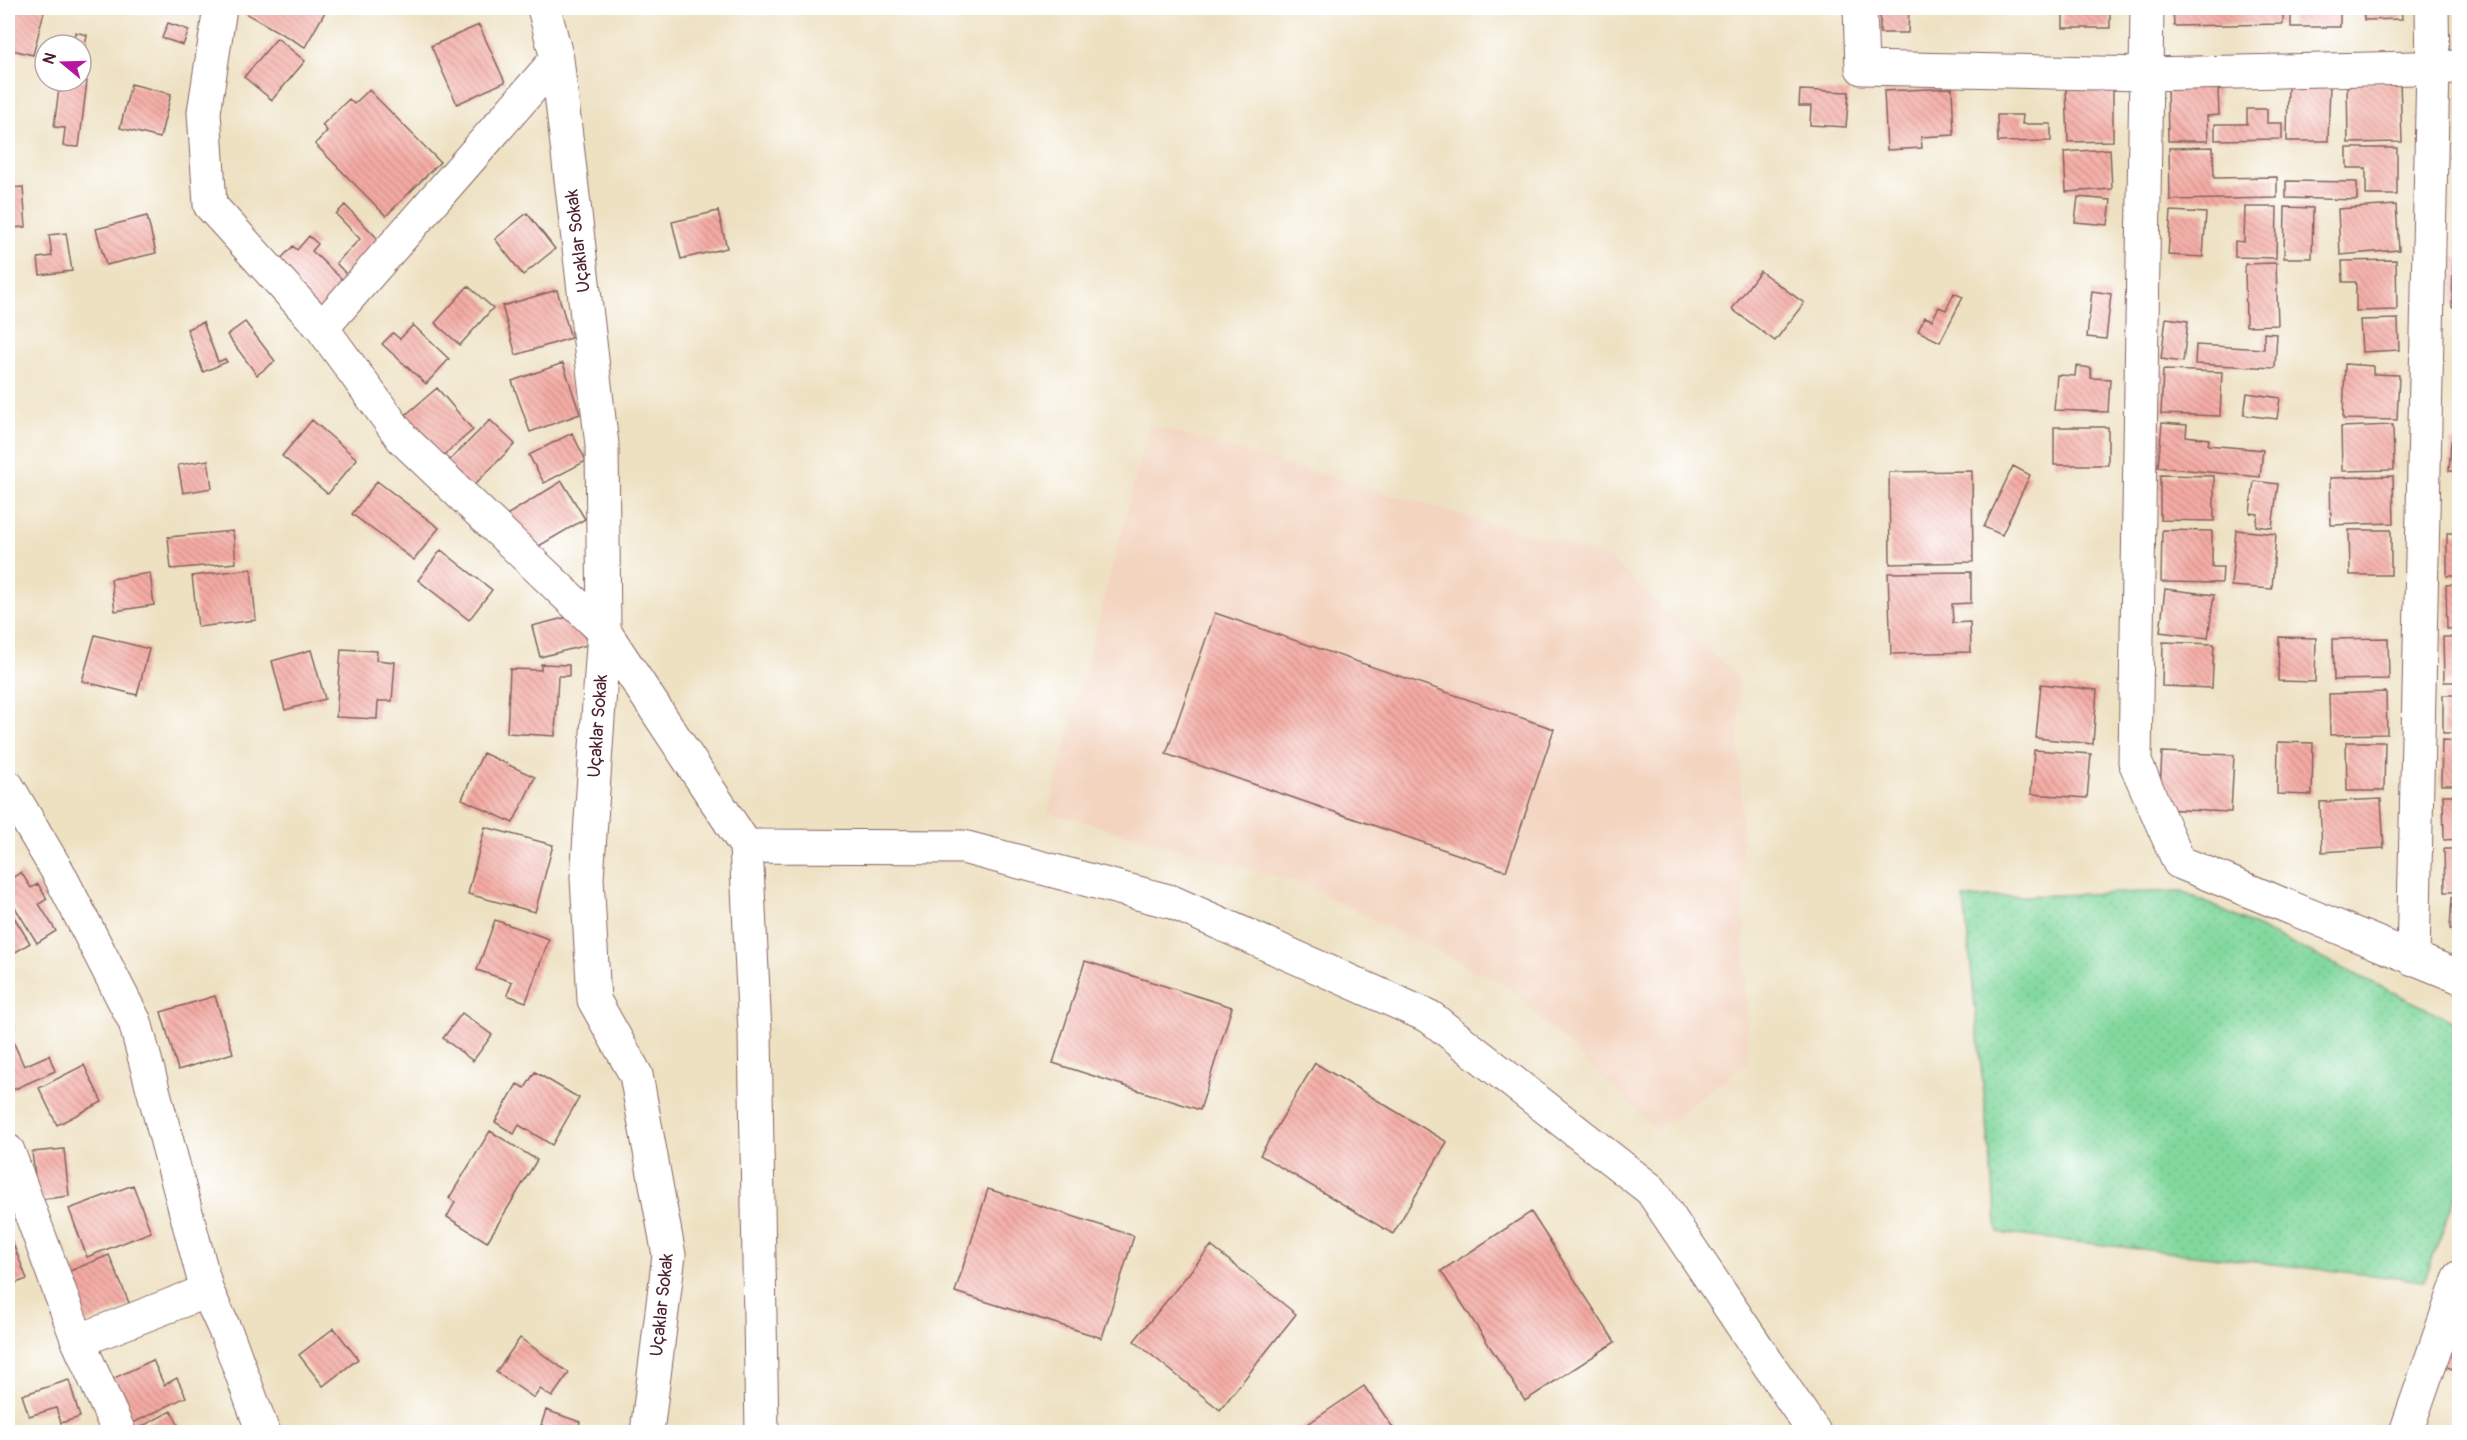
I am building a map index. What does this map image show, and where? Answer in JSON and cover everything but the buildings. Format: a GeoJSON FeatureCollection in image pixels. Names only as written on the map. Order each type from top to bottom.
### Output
{"type":"FeatureCollection","features":[{"type":"Feature","properties":{"kind":"street"},"geometry":{"type":"LineString","coordinates":[[220,8],[204,112],[210,205],[322,328],[402,438],[604,631],[746,846],[755,1033],[762,1432]]}},
{"type":"Feature","properties":{"kind":"street","name":"Uçaklar Sokak"},"geometry":{"type":"LineString","coordinates":[[544,8],[557,59],[602,445],[604,631],[587,878],[594,1000],[636,1075],[669,1255],[647,1432]]}},
{"type":"Feature","properties":{"kind":"street"},"geometry":{"type":"LineString","coordinates":[[1860,8],[1862,68],[2146,74],[2446,67]]}},
{"type":"Feature","properties":{"kind":"street"},"geometry":{"type":"LineString","coordinates":[[2147,8],[2135,762],[2179,862],[2460,977]]}},
{"type":"Feature","properties":{"kind":"street"},"geometry":{"type":"LineString","coordinates":[[2413,958],[2446,67],[2432,8]]}},
{"type":"Feature","properties":{"kind":"street"},"geometry":{"type":"LineString","coordinates":[[322,328],[557,59]]}},
{"type":"Feature","properties":{"kind":"street"},"geometry":{"type":"LineString","coordinates":[[8,787],[58,872],[135,1022],[207,1291],[229,1339],[263,1432]]}},
{"type":"Feature","properties":{"kind":"street"},"geometry":{"type":"LineString","coordinates":[[746,846],[963,847],[1172,902],[1430,1017],[1652,1190],[1814,1432]]}},
{"type":"Feature","properties":{"kind":"street"},"geometry":{"type":"LineString","coordinates":[[8,1151],[78,1341],[119,1432]]}},
{"type":"Feature","properties":{"kind":"street"},"geometry":{"type":"LineString","coordinates":[[2406,1432],[2458,1288]]}},
{"type":"Feature","properties":{"kind":"street"},"geometry":{"type":"LineString","coordinates":[[78,1341],[207,1291]]}},
{"type":"Feature","properties":{"kind":"shaded area"},"geometry":{"type":"Polygon","coordinates":[[[1149,425],[1609,557],[1738,677],[1748,1062],[1657,1130],[1506,986],[1300,883],[1048,812],[1149,425]]]}},
{"type":"Feature","properties":{"kind":"green space"},"geometry":{"type":"Polygon","coordinates":[[[2182,891],[2459,1024],[2459,1186],[2424,1281],[1998,1233],[1964,898],[2182,891]]]}}]}
